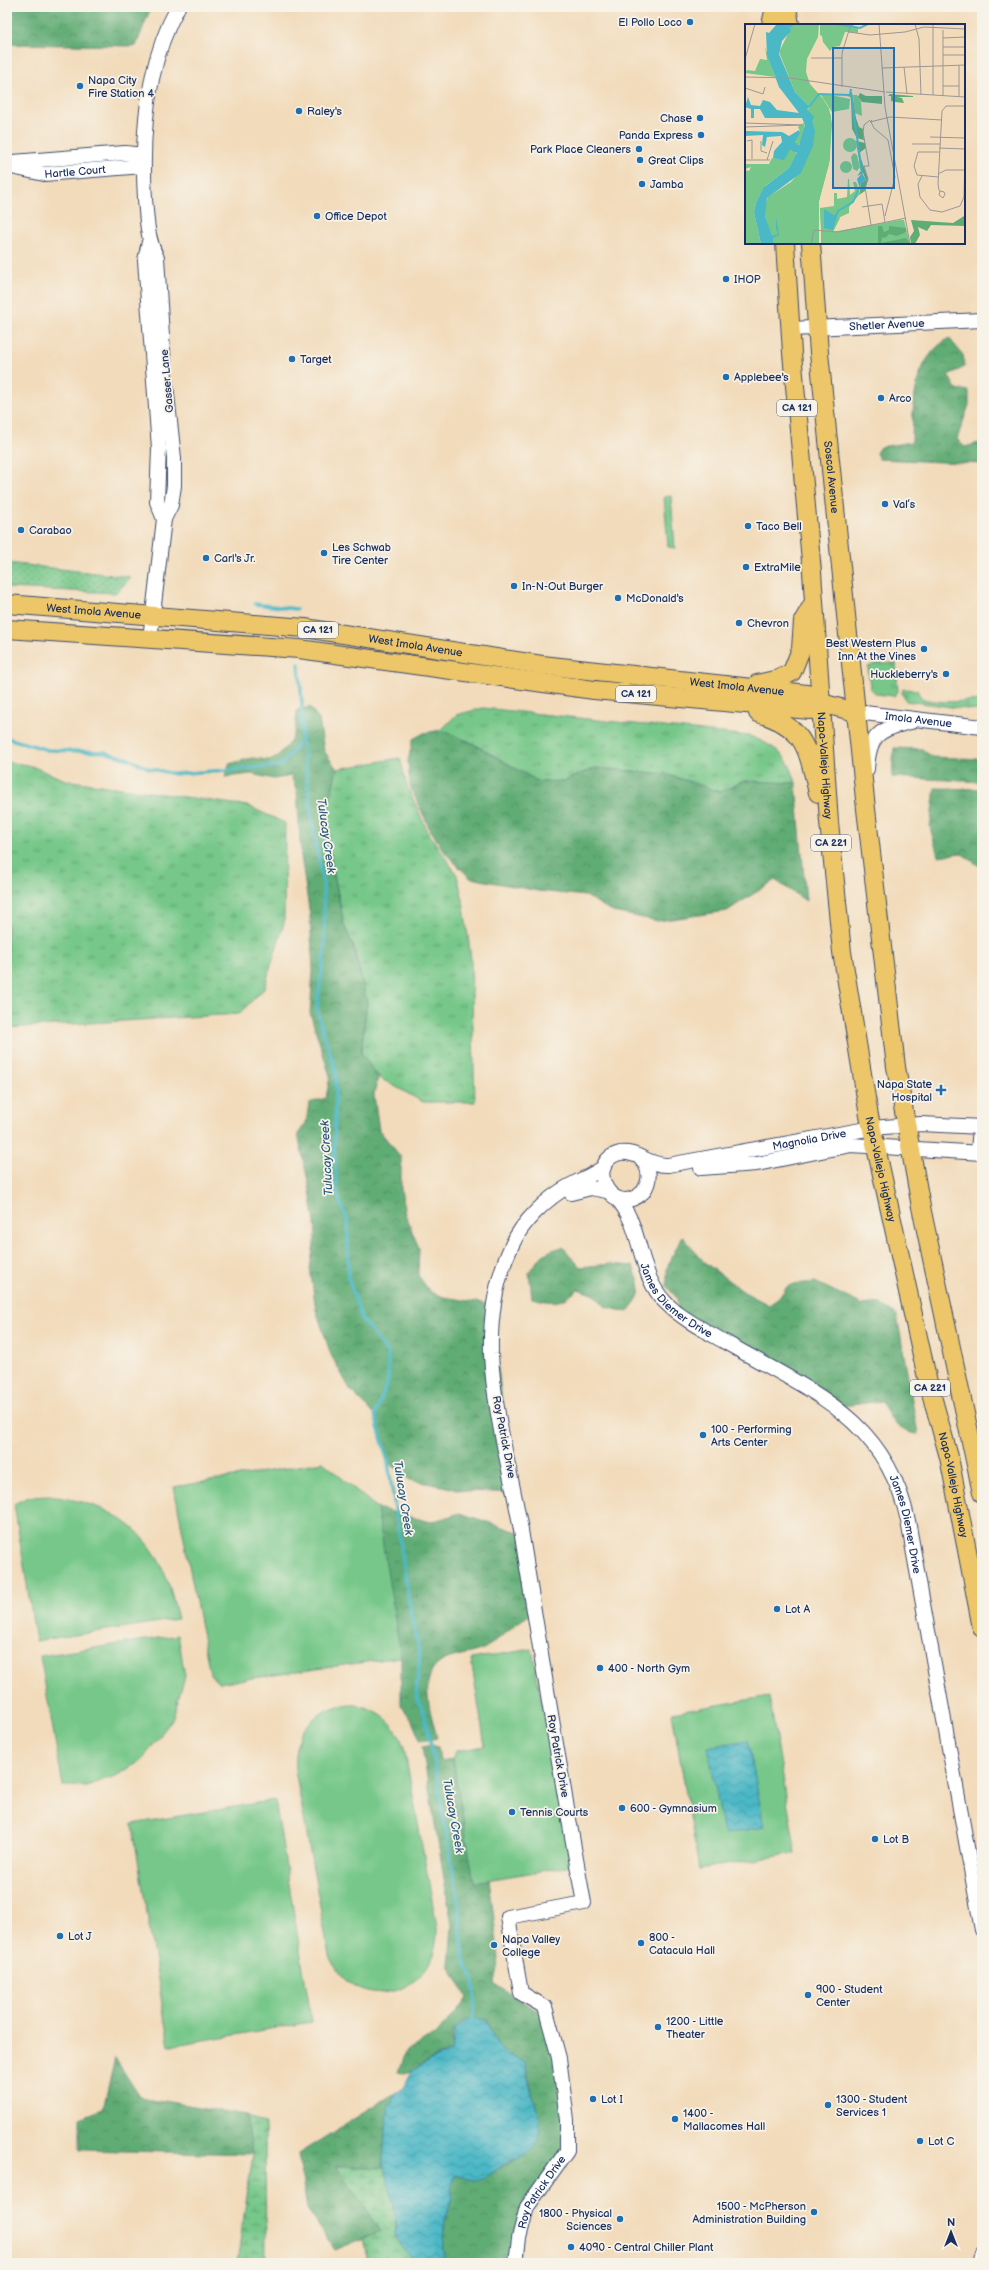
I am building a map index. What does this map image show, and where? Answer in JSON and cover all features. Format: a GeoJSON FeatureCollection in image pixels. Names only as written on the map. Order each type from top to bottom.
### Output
{"type":"FeatureCollection","features":[{"type":"Feature","properties":{"kind":"main road"},"geometry":{"type":"LineString","coordinates":[[770,24],[775,7]]}},
{"type":"Feature","properties":{"kind":"main road"},"geometry":{"type":"LineString","coordinates":[[783,7],[788,12],[790,24]]}},
{"type":"Feature","properties":{"kind":"main road","name":"CA 121"},"geometry":{"type":"LineString","coordinates":[[785,244],[812,572]]}},
{"type":"Feature","properties":{"kind":"main road","name":"Soscol Avenue"},"geometry":{"type":"LineString","coordinates":[[811,244],[856,712]]}},
{"type":"Feature","properties":{"kind":"main road","name":"CA 221"},"geometry":{"type":"LineString","coordinates":[[812,572],[821,703]]}},
{"type":"Feature","properties":{"kind":"main road","name":"CA 121"},"geometry":{"type":"LineString","coordinates":[[729,686],[772,681],[790,674],[796,666],[801,649],[803,621],[814,602]]}},
{"type":"Feature","properties":{"kind":"main road","name":"West Imola Avenue"},"geometry":{"type":"LineString","coordinates":[[7,604],[305,628],[549,666],[807,694],[821,703],[856,712]]}},
{"type":"Feature","properties":{"kind":"main road","name":"West Imola Avenue"},"geometry":{"type":"LineString","coordinates":[[7,629],[299,649],[594,690],[678,699],[810,710],[821,703]]}},
{"type":"Feature","properties":{"kind":"main road"},"geometry":{"type":"LineString","coordinates":[[678,699],[755,712],[781,720],[791,727],[802,741],[809,759],[831,848]]}},
{"type":"Feature","properties":{"kind":"main road","name":"Napa-Vallejo Highway"},"geometry":{"type":"LineString","coordinates":[[821,703],[831,848],[842,952],[872,1128],[910,1292],[928,1382],[949,1457],[982,1628]]}},
{"type":"Feature","properties":{"kind":"main road","name":"CA 221"},"geometry":{"type":"LineString","coordinates":[[856,712],[896,1067],[924,1221],[982,1493]]}},
{"type":"Feature","properties":{"kind":"street","name":"Gasser Lane"},"geometry":{"type":"LineString","coordinates":[[150,639],[164,519],[171,505],[174,486],[174,458],[164,367],[157,258],[149,242],[144,161],[146,121],[154,64],[164,33],[178,7]]}},
{"type":"Feature","properties":{"kind":"street","name":"Hartle Court"},"geometry":{"type":"LineString","coordinates":[[7,165],[44,174],[144,161]]}},
{"type":"Feature","properties":{"kind":"street","name":"Shetler Avenue"},"geometry":{"type":"LineString","coordinates":[[791,329],[982,320]]}},
{"type":"Feature","properties":{"kind":"street"},"geometry":{"type":"LineString","coordinates":[[459,672],[461,653]]}},
{"type":"Feature","properties":{"kind":"street","name":"Imola Avenue"},"geometry":{"type":"LineString","coordinates":[[856,712],[982,727]]}},
{"type":"Feature","properties":{"kind":"street"},"geometry":{"type":"LineString","coordinates":[[866,809],[868,757],[874,739],[885,729],[924,720]]}},
{"type":"Feature","properties":{"kind":"street","name":"Magnolia Drive"},"geometry":{"type":"LineString","coordinates":[[604,1167],[612,1157],[620,1153],[631,1153],[653,1164],[668,1165],[872,1128],[921,1124],[981,1127]]}},
{"type":"Feature","properties":{"kind":"street"},"geometry":{"type":"LineString","coordinates":[[980,1152],[981,1127]]}},
{"type":"Feature","properties":{"kind":"street","name":"Magnolia Drive"},"geometry":{"type":"LineString","coordinates":[[611,1194],[628,1199],[662,1175],[672,1172],[711,1166],[757,1164],[851,1145],[980,1152]]}},
{"type":"Feature","properties":{"kind":"street"},"geometry":{"type":"LineString","coordinates":[[640,1158],[648,1168],[645,1188]]}},
{"type":"Feature","properties":{"kind":"street"},"geometry":{"type":"LineString","coordinates":[[604,1167],[602,1179],[611,1194]]}},
{"type":"Feature","properties":{"kind":"street","name":"Roy Patrick Drive"},"geometry":{"type":"LineString","coordinates":[[516,2263],[518,2238],[527,2207],[567,2151],[567,2120],[559,2058],[545,2007],[520,1993],[508,1917],[584,1903],[517,1508],[497,1411],[491,1353],[494,1305],[507,1256],[525,1224],[569,1186],[585,1180],[604,1167]]}},
{"type":"Feature","properties":{"kind":"street","name":"James Diemer Drive"},"geometry":{"type":"LineString","coordinates":[[636,1238],[637,1201],[645,1188]]}},
{"type":"Feature","properties":{"kind":"street","name":"Roy Patrick Drive"},"geometry":{"type":"LineString","coordinates":[[552,1200],[584,1189],[611,1194]]}},
{"type":"Feature","properties":{"kind":"street","name":"James Diemer Drive"},"geometry":{"type":"LineString","coordinates":[[611,1194],[629,1215],[646,1271],[660,1296],[670,1306],[686,1319],[818,1396],[846,1415],[877,1446],[893,1473],[903,1498],[908,1520],[982,1930]]}},
{"type":"Feature","properties":{"kind":"street"},"geometry":{"type":"LineString","coordinates":[[979,2263],[982,2254]]}},
{"type":"Feature","properties":{"kind":"green space"},"geometry":{"type":"Polygon","coordinates":[[[7,7],[151,7],[136,46],[7,44],[7,7]]]}},
{"type":"Feature","properties":{"kind":"green space"},"geometry":{"type":"Polygon","coordinates":[[[949,338],[963,355],[965,367],[948,375],[956,389],[969,391],[969,405],[957,439],[965,447],[982,442],[982,464],[879,459],[876,453],[880,447],[912,442],[914,398],[921,371],[928,358],[937,347],[949,338]]]}},
{"type":"Feature","properties":{"kind":"green space"},"geometry":{"type":"Polygon","coordinates":[[[671,496],[675,548],[668,547],[664,497],[671,496]]]}},
{"type":"Feature","properties":{"kind":"green space"},"geometry":{"type":"Polygon","coordinates":[[[7,563],[131,577],[116,593],[7,588],[7,563]]]}},
{"type":"Feature","properties":{"kind":"green space"},"geometry":{"type":"Polygon","coordinates":[[[896,663],[898,692],[894,696],[876,694],[870,688],[868,667],[875,664],[896,663]]]}},
{"type":"Feature","properties":{"kind":"green space"},"geometry":{"type":"Polygon","coordinates":[[[903,689],[917,690],[922,698],[934,701],[951,702],[982,700],[982,711],[906,701],[902,693],[903,689]]]}},
{"type":"Feature","properties":{"kind":"green space"},"geometry":{"type":"Polygon","coordinates":[[[310,707],[319,720],[324,751],[337,769],[329,802],[328,844],[344,925],[354,948],[367,1002],[361,1053],[378,1077],[374,1095],[379,1130],[401,1157],[401,1189],[405,1214],[419,1248],[418,1275],[430,1292],[444,1297],[494,1305],[492,1322],[514,1493],[468,1491],[410,1480],[388,1462],[375,1415],[351,1391],[331,1355],[316,1310],[310,1268],[316,1231],[310,1191],[298,1134],[306,1123],[309,1103],[326,1098],[330,1076],[310,1013],[313,971],[310,916],[301,856],[297,791],[291,776],[274,779],[251,774],[225,777],[229,764],[252,758],[269,760],[277,757],[290,742],[295,732],[297,710],[310,707]]]}},
{"type":"Feature","properties":{"kind":"green space"},"geometry":{"type":"Polygon","coordinates":[[[483,708],[750,736],[774,748],[785,758],[793,773],[796,783],[744,781],[720,792],[666,774],[595,768],[564,781],[539,782],[470,742],[441,730],[456,715],[483,708]]]}},
{"type":"Feature","properties":{"kind":"green space"},"geometry":{"type":"Polygon","coordinates":[[[441,730],[470,742],[539,782],[564,781],[595,768],[666,774],[720,792],[744,781],[796,783],[806,901],[775,880],[727,911],[658,921],[613,912],[586,896],[538,891],[470,878],[445,853],[429,827],[410,786],[408,761],[413,739],[424,733],[441,730]]]}},
{"type":"Feature","properties":{"kind":"green space"},"geometry":{"type":"Polygon","coordinates":[[[894,748],[922,749],[932,757],[982,759],[982,782],[892,777],[894,748]]]}},
{"type":"Feature","properties":{"kind":"green space"},"geometry":{"type":"Polygon","coordinates":[[[400,758],[407,786],[428,832],[457,875],[463,900],[471,959],[475,1102],[423,1102],[378,1077],[361,1053],[367,1002],[354,948],[344,925],[328,844],[329,802],[337,769],[400,758]]]}},
{"type":"Feature","properties":{"kind":"green space"},"geometry":{"type":"Polygon","coordinates":[[[7,762],[29,765],[65,780],[248,806],[285,823],[284,923],[264,989],[239,1014],[7,1028],[7,762]]]}},
{"type":"Feature","properties":{"kind":"green space"},"geometry":{"type":"Polygon","coordinates":[[[935,788],[982,789],[982,868],[961,853],[938,856],[930,827],[935,788]]]}},
{"type":"Feature","properties":{"kind":"green space"},"geometry":{"type":"Polygon","coordinates":[[[682,1236],[704,1262],[744,1292],[769,1305],[779,1298],[786,1288],[794,1284],[815,1282],[863,1305],[879,1303],[897,1315],[918,1434],[905,1431],[895,1424],[887,1413],[882,1401],[835,1407],[678,1313],[677,1298],[667,1287],[667,1268],[682,1236]]]}},
{"type":"Feature","properties":{"kind":"green space"},"geometry":{"type":"Polygon","coordinates":[[[563,1247],[580,1267],[610,1264],[633,1266],[640,1290],[633,1306],[627,1312],[606,1307],[595,1295],[578,1289],[562,1300],[551,1302],[532,1298],[529,1272],[543,1255],[551,1250],[563,1247]]]}},
{"type":"Feature","properties":{"kind":"green space"},"geometry":{"type":"Polygon","coordinates":[[[323,1462],[377,1508],[401,1657],[218,1683],[210,1674],[174,1487],[323,1462]]]}},
{"type":"Feature","properties":{"kind":"green space"},"geometry":{"type":"Polygon","coordinates":[[[49,1496],[87,1503],[119,1518],[133,1528],[156,1556],[165,1574],[171,1590],[178,1619],[36,1641],[14,1504],[28,1497],[49,1496]]]}},
{"type":"Feature","properties":{"kind":"green space"},"geometry":{"type":"Polygon","coordinates":[[[377,1508],[431,1522],[460,1513],[521,1533],[534,1613],[521,1620],[487,1647],[450,1658],[436,1666],[430,1674],[428,1695],[429,1707],[437,1738],[421,1741],[411,1719],[401,1705],[401,1657],[377,1508]]]}},
{"type":"Feature","properties":{"kind":"green space"},"geometry":{"type":"Polygon","coordinates":[[[178,1635],[185,1676],[173,1718],[142,1760],[116,1776],[86,1786],[63,1786],[40,1656],[178,1635]]]}},
{"type":"Feature","properties":{"kind":"green space","name":"Tennis Courts"},"geometry":{"type":"Polygon","coordinates":[[[532,1649],[572,1866],[474,1882],[453,1759],[456,1751],[485,1746],[471,1659],[532,1649]]]}},
{"type":"Feature","properties":{"kind":"green space"},"geometry":{"type":"Polygon","coordinates":[[[769,1696],[796,1853],[699,1869],[672,1713],[769,1696]]]}},
{"type":"Feature","properties":{"kind":"green space"},"geometry":{"type":"Polygon","coordinates":[[[350,1704],[369,1708],[384,1717],[396,1730],[404,1747],[437,1927],[434,1950],[425,1969],[412,1983],[395,1991],[377,1992],[359,1988],[342,1976],[329,1956],[295,1770],[297,1745],[301,1734],[308,1725],[316,1717],[326,1711],[350,1704]]]}},
{"type":"Feature","properties":{"kind":"green space"},"geometry":{"type":"Polygon","coordinates":[[[431,1745],[438,1747],[440,1761],[453,1759],[474,1882],[489,1879],[499,1958],[494,1983],[522,2002],[540,2010],[550,2026],[567,2151],[534,2195],[516,2263],[445,2263],[444,2230],[446,2215],[453,2199],[451,2189],[455,2176],[473,2180],[477,2179],[527,2153],[538,2115],[525,2063],[508,2055],[502,2050],[494,2038],[486,2020],[476,2018],[451,2035],[453,2050],[429,2060],[407,2073],[398,2072],[406,2050],[426,2040],[441,2029],[454,2015],[467,1997],[449,1965],[452,1926],[422,1747],[431,1745]]]}},
{"type":"Feature","properties":{"kind":"green space"},"geometry":{"type":"Polygon","coordinates":[[[275,1800],[312,2022],[169,2046],[132,1824],[275,1800]]]}},
{"type":"Feature","properties":{"kind":"green space"},"geometry":{"type":"Polygon","coordinates":[[[115,2058],[140,2097],[246,2115],[253,2154],[80,2150],[80,2118],[103,2109],[115,2058]]]}},
{"type":"Feature","properties":{"kind":"green space"},"geometry":{"type":"Polygon","coordinates":[[[395,2093],[385,2132],[384,2168],[336,2166],[381,2231],[335,2250],[307,2209],[298,2154],[395,2093]]]}},
{"type":"Feature","properties":{"kind":"green space"},"geometry":{"type":"Polygon","coordinates":[[[246,2115],[265,2125],[266,2263],[237,2263],[253,2154],[246,2115]]]}},
{"type":"Feature","properties":{"kind":"green space"},"geometry":{"type":"Polygon","coordinates":[[[336,2166],[384,2168],[395,2209],[395,2232],[414,2263],[368,2263],[363,2238],[381,2231],[336,2166]]]}},
{"type":"Feature","properties":{"kind":"water"},"geometry":{"type":"Polygon","coordinates":[[[748,1740],[764,1827],[724,1834],[708,1747],[748,1740]]]}},
{"type":"Feature","properties":{"kind":"water"},"geometry":{"type":"Polygon","coordinates":[[[476,2018],[486,2020],[494,2038],[502,2050],[508,2055],[526,2063],[527,2074],[537,2110],[539,2133],[535,2144],[527,2153],[508,2162],[485,2177],[471,2180],[461,2176],[455,2176],[451,2189],[453,2199],[446,2214],[444,2230],[445,2263],[414,2263],[395,2235],[397,2226],[393,2200],[384,2168],[384,2144],[389,2105],[392,2102],[395,2093],[403,2088],[412,2071],[430,2060],[445,2055],[453,2050],[453,2037],[456,2028],[469,2020],[476,2018]]]}},
{"type":"Feature","properties":{"kind":"waterway","name":"Tulucay Creek"},"geometry":{"type":"LineString","coordinates":[[255,604],[296,609]]}},
{"type":"Feature","properties":{"kind":"waterway","name":"Tulucay Creek"},"geometry":{"type":"LineString","coordinates":[[7,738],[48,750],[104,752],[129,759],[148,768],[174,774],[281,766],[302,739],[302,706],[299,664]]}},
{"type":"Feature","properties":{"kind":"waterway","name":"Tulucay Creek"},"geometry":{"type":"LineString","coordinates":[[302,739],[312,821],[323,883],[325,946],[317,1008],[336,1071],[334,1148],[337,1194],[348,1222],[348,1277],[362,1320],[388,1353],[388,1380],[375,1415],[388,1462],[411,1614],[420,1654],[416,1694],[425,1716],[431,1745],[458,1900],[464,1960],[474,1982],[475,2011],[472,2023]]}},
{"type":"Feature","properties":{"kind":"place","name":"El Pollo Loco"},"geometry":{"type":"Point","coordinates":[690,22]}},
{"type":"Feature","properties":{"kind":"place","name":"Napa City Fire Station 4"},"geometry":{"type":"Point","coordinates":[80,86]}},
{"type":"Feature","properties":{"kind":"place","name":"Raley's"},"geometry":{"type":"Point","coordinates":[299,111]}},
{"type":"Feature","properties":{"kind":"place","name":"Chase"},"geometry":{"type":"Point","coordinates":[700,118]}},
{"type":"Feature","properties":{"kind":"place","name":"Panda Express"},"geometry":{"type":"Point","coordinates":[701,135]}},
{"type":"Feature","properties":{"kind":"place","name":"Park Place Cleaners"},"geometry":{"type":"Point","coordinates":[639,149]}},
{"type":"Feature","properties":{"kind":"place","name":"Great Clips"},"geometry":{"type":"Point","coordinates":[640,160]}},
{"type":"Feature","properties":{"kind":"place","name":"Jamba"},"geometry":{"type":"Point","coordinates":[642,184]}},
{"type":"Feature","properties":{"kind":"place","name":"Office Depot"},"geometry":{"type":"Point","coordinates":[317,216]}},
{"type":"Feature","properties":{"kind":"place","name":"IHOP"},"geometry":{"type":"Point","coordinates":[726,279]}},
{"type":"Feature","properties":{"kind":"place","name":"Target"},"geometry":{"type":"Point","coordinates":[292,359]}},
{"type":"Feature","properties":{"kind":"place","name":"Applebee's"},"geometry":{"type":"Point","coordinates":[726,377]}},
{"type":"Feature","properties":{"kind":"place","name":"Arco"},"geometry":{"type":"Point","coordinates":[881,398]}},
{"type":"Feature","properties":{"kind":"place","name":"Val’s"},"geometry":{"type":"Point","coordinates":[885,504]}},
{"type":"Feature","properties":{"kind":"place","name":"Taco Bell"},"geometry":{"type":"Point","coordinates":[748,526]}},
{"type":"Feature","properties":{"kind":"place","name":"Carabao"},"geometry":{"type":"Point","coordinates":[21,530]}},
{"type":"Feature","properties":{"kind":"place","name":"Les Schwab Tire Center"},"geometry":{"type":"Point","coordinates":[324,553]}},
{"type":"Feature","properties":{"kind":"place","name":"Carl's Jr."},"geometry":{"type":"Point","coordinates":[206,558]}},
{"type":"Feature","properties":{"kind":"place","name":"ExtraMile"},"geometry":{"type":"Point","coordinates":[746,567]}},
{"type":"Feature","properties":{"kind":"place","name":"In-N-Out Burger"},"geometry":{"type":"Point","coordinates":[514,586]}},
{"type":"Feature","properties":{"kind":"place","name":"McDonald's"},"geometry":{"type":"Point","coordinates":[618,598]}},
{"type":"Feature","properties":{"kind":"place","name":"Chevron"},"geometry":{"type":"Point","coordinates":[739,623]}},
{"type":"Feature","properties":{"kind":"place","name":"Best Western Plus Inn At the Vines"},"geometry":{"type":"Point","coordinates":[924,649]}},
{"type":"Feature","properties":{"kind":"place","name":"Huckleberry's"},"geometry":{"type":"Point","coordinates":[946,674]}},
{"type":"Feature","properties":{"kind":"place","name":"Napa State Hospital"},"geometry":{"type":"Point","coordinates":[941,1090]}},
{"type":"Feature","properties":{"kind":"place","name":"100 - Performing Arts Center"},"geometry":{"type":"Point","coordinates":[703,1435]}},
{"type":"Feature","properties":{"kind":"place","name":"Lot A"},"geometry":{"type":"Point","coordinates":[777,1609]}},
{"type":"Feature","properties":{"kind":"place","name":"400 - North Gym"},"geometry":{"type":"Point","coordinates":[600,1668]}},
{"type":"Feature","properties":{"kind":"place","name":"600 - Gymnasium"},"geometry":{"type":"Point","coordinates":[622,1808]}},
{"type":"Feature","properties":{"kind":"place","name":"Tennis Courts"},"geometry":{"type":"Point","coordinates":[512,1812]}},
{"type":"Feature","properties":{"kind":"place","name":"Lot B"},"geometry":{"type":"Point","coordinates":[875,1839]}},
{"type":"Feature","properties":{"kind":"place","name":"Lot J"},"geometry":{"type":"Point","coordinates":[60,1936]}},
{"type":"Feature","properties":{"kind":"place","name":"800 - Catacula Hall"},"geometry":{"type":"Point","coordinates":[641,1943]}},
{"type":"Feature","properties":{"kind":"place","name":"Napa Valley College"},"geometry":{"type":"Point","coordinates":[494,1945]}},
{"type":"Feature","properties":{"kind":"place","name":"900 - Student Center"},"geometry":{"type":"Point","coordinates":[808,1995]}},
{"type":"Feature","properties":{"kind":"place","name":"1200 - Little Theater"},"geometry":{"type":"Point","coordinates":[658,2027]}},
{"type":"Feature","properties":{"kind":"place","name":"Lot I"},"geometry":{"type":"Point","coordinates":[593,2099]}},
{"type":"Feature","properties":{"kind":"place","name":"1300 - Student Services 1"},"geometry":{"type":"Point","coordinates":[828,2105]}},
{"type":"Feature","properties":{"kind":"place","name":"1400 - Mallacomes Hall"},"geometry":{"type":"Point","coordinates":[675,2119]}},
{"type":"Feature","properties":{"kind":"place","name":"Lot C"},"geometry":{"type":"Point","coordinates":[920,2141]}},
{"type":"Feature","properties":{"kind":"place","name":"1500 - McPherson Administration Building"},"geometry":{"type":"Point","coordinates":[814,2212]}},
{"type":"Feature","properties":{"kind":"place","name":"1800 - Physical Sciences"},"geometry":{"type":"Point","coordinates":[620,2219]}},
{"type":"Feature","properties":{"kind":"place","name":"4090 - Central Chiller Plant"},"geometry":{"type":"Point","coordinates":[571,2247]}}]}
